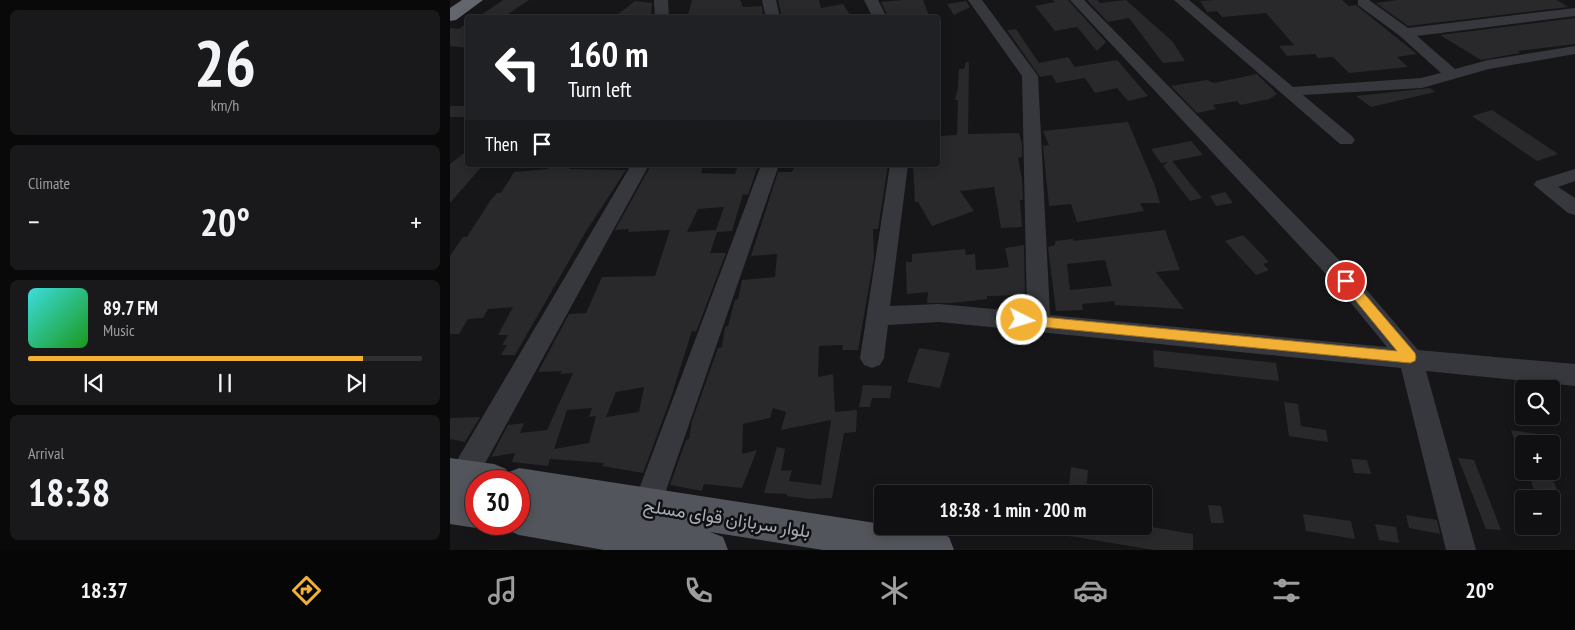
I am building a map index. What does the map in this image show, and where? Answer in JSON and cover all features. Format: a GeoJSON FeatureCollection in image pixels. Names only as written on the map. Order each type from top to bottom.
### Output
{"type":"FeatureCollection","features":[{"type":"Feature","properties":{"kind":"highway"},"geometry":{"type":"LineString","coordinates":[[450,16],[474,0]]}},
{"type":"Feature","properties":{"kind":"main road","name":"بلوار سربازان قوای مسلح"},"geometry":{"type":"LineString","coordinates":[[530,487],[936,550]]}},
{"type":"Feature","properties":{"kind":"main road"},"geometry":{"type":"LineString","coordinates":[[450,507],[465,509]]}},
{"type":"Feature","properties":{"kind":"main road"},"geometry":{"type":"LineString","coordinates":[[530,521],[633,544],[710,550]]}},
{"type":"Feature","properties":{"kind":"street"},"geometry":{"type":"LineString","coordinates":[[661,0],[662,15]]}},
{"type":"Feature","properties":{"kind":"street"},"geometry":{"type":"LineString","coordinates":[[769,0],[772,15]]}},
{"type":"Feature","properties":{"kind":"street"},"geometry":{"type":"LineString","coordinates":[[871,0],[878,15]]}},
{"type":"Feature","properties":{"kind":"street"},"geometry":{"type":"LineString","coordinates":[[975,0],[1030,76],[1039,322]]}},
{"type":"Feature","properties":{"kind":"street"},"geometry":{"type":"LineString","coordinates":[[1077,0],[1346,281],[1410,357],[1462,550]]}},
{"type":"Feature","properties":{"kind":"street"},"geometry":{"type":"LineString","coordinates":[[1181,0],[1346,140]]}},
{"type":"Feature","properties":{"kind":"street"},"geometry":{"type":"LineString","coordinates":[[1386,0],[1363,2],[1405,33],[1452,75]]}},
{"type":"Feature","properties":{"kind":"street"},"geometry":{"type":"LineString","coordinates":[[1405,33],[1575,12]]}},
{"type":"Feature","properties":{"kind":"street"},"geometry":{"type":"LineString","coordinates":[[1289,92],[1321,88],[1422,83],[1522,58],[1575,50]]}},
{"type":"Feature","properties":{"kind":"street"},"geometry":{"type":"LineString","coordinates":[[473,470],[639,167]]}},
{"type":"Feature","properties":{"kind":"street"},"geometry":{"type":"LineString","coordinates":[[647,505],[769,167]]}},
{"type":"Feature","properties":{"kind":"street"},"geometry":{"type":"LineString","coordinates":[[872,358],[899,167]]}},
{"type":"Feature","properties":{"kind":"street"},"geometry":{"type":"LineString","coordinates":[[1575,175],[1544,185],[1575,208]]}},
{"type":"Feature","properties":{"kind":"street"},"geometry":{"type":"LineString","coordinates":[[878,316],[939,313],[1410,357],[1575,375]]}},
{"type":"Feature","properties":{"kind":"building"},"geometry":{"type":"Polygon","coordinates":[[[503,0],[529,0],[507,15],[481,15],[503,0]]]}},
{"type":"Feature","properties":{"kind":"building"},"geometry":{"type":"Polygon","coordinates":[[[692,0],[740,0],[743,7],[762,6],[763,15],[688,15],[692,0]]]}},
{"type":"Feature","properties":{"kind":"building"},"geometry":{"type":"Polygon","coordinates":[[[778,0],[819,0],[821,8],[843,4],[850,15],[781,15],[778,0]]]}},
{"type":"Feature","properties":{"kind":"building"},"geometry":{"type":"Polygon","coordinates":[[[923,0],[929,15],[888,15],[881,2],[923,0]]]}},
{"type":"Feature","properties":{"kind":"building"},"geometry":{"type":"Polygon","coordinates":[[[1053,0],[1068,0],[1106,42],[1097,51],[1077,27],[1055,31],[1035,6],[1055,2],[1053,0]]]}},
{"type":"Feature","properties":{"kind":"building"},"geometry":{"type":"Polygon","coordinates":[[[1087,0],[1097,0],[1100,3],[1126,0],[1173,42],[1185,61],[1163,63],[1129,18],[1108,22],[1087,0]]]}},
{"type":"Feature","properties":{"kind":"building"},"geometry":{"type":"Polygon","coordinates":[[[1342,0],[1349,6],[1356,5],[1417,54],[1397,57],[1408,67],[1349,73],[1333,57],[1318,58],[1315,54],[1287,56],[1279,46],[1294,45],[1266,13],[1222,17],[1217,11],[1207,12],[1200,1],[1342,0]]]}},
{"type":"Feature","properties":{"kind":"building"},"geometry":{"type":"Polygon","coordinates":[[[1397,0],[1557,0],[1568,7],[1408,26],[1376,3],[1397,0]]]}},
{"type":"Feature","properties":{"kind":"building"},"geometry":{"type":"Polygon","coordinates":[[[635,1],[652,3],[651,15],[617,15],[635,1]]]}},
{"type":"Feature","properties":{"kind":"building"},"geometry":{"type":"Polygon","coordinates":[[[966,1],[970,7],[954,15],[947,4],[966,1]]]}},
{"type":"Feature","properties":{"kind":"building"},"geometry":{"type":"Polygon","coordinates":[[[1575,18],[1575,44],[1518,51],[1520,53],[1481,60],[1440,35],[1575,18]]]}},
{"type":"Feature","properties":{"kind":"building"},"geometry":{"type":"Polygon","coordinates":[[[465,25],[465,48],[450,46],[450,28],[459,29],[465,25]]]}},
{"type":"Feature","properties":{"kind":"building"},"geometry":{"type":"Polygon","coordinates":[[[1016,29],[1039,63],[1068,57],[1075,67],[1117,60],[1148,96],[1128,101],[1117,88],[1095,93],[1085,78],[1056,83],[1052,75],[1040,77],[1007,30],[1016,29]]]}},
{"type":"Feature","properties":{"kind":"building"},"geometry":{"type":"Polygon","coordinates":[[[966,62],[969,62],[968,134],[1019,133],[1022,144],[1022,157],[1018,158],[1022,179],[1023,200],[1020,200],[1022,227],[1001,228],[994,187],[960,191],[974,211],[932,226],[918,202],[915,202],[913,167],[940,167],[940,136],[957,135],[958,100],[955,100],[959,69],[964,69],[966,62]]]}},
{"type":"Feature","properties":{"kind":"building"},"geometry":{"type":"Polygon","coordinates":[[[1257,74],[1277,94],[1269,99],[1241,105],[1237,101],[1213,105],[1216,109],[1197,113],[1171,86],[1207,80],[1214,83],[1257,74]]]}},
{"type":"Feature","properties":{"kind":"building"},"geometry":{"type":"Polygon","coordinates":[[[1430,88],[1435,92],[1371,107],[1356,96],[1430,88]]]}},
{"type":"Feature","properties":{"kind":"building"},"geometry":{"type":"Polygon","coordinates":[[[450,106],[465,106],[465,117],[450,117],[450,106]]]}},
{"type":"Feature","properties":{"kind":"building"},"geometry":{"type":"Polygon","coordinates":[[[1492,110],[1558,154],[1537,161],[1472,116],[1492,110]]]}},
{"type":"Feature","properties":{"kind":"building"},"geometry":{"type":"Polygon","coordinates":[[[1128,122],[1155,186],[1160,203],[1140,203],[1144,211],[1077,222],[1071,204],[1049,206],[1043,146],[1049,145],[1043,131],[1128,122]]]}},
{"type":"Feature","properties":{"kind":"building"},"geometry":{"type":"Polygon","coordinates":[[[1191,141],[1203,155],[1172,161],[1202,198],[1190,201],[1163,166],[1168,162],[1161,163],[1151,149],[1191,141]]]}},
{"type":"Feature","properties":{"kind":"building"},"geometry":{"type":"Polygon","coordinates":[[[465,152],[465,167],[481,167],[450,203],[450,164],[465,152]]]}},
{"type":"Feature","properties":{"kind":"building"},"geometry":{"type":"Polygon","coordinates":[[[550,167],[570,167],[569,169],[626,170],[585,233],[515,355],[501,355],[507,345],[502,345],[508,335],[498,335],[513,307],[488,309],[483,318],[468,319],[459,334],[450,334],[450,256],[463,237],[467,237],[490,201],[497,193],[501,193],[514,172],[548,169],[550,167]]]}},
{"type":"Feature","properties":{"kind":"building"},"geometry":{"type":"Polygon","coordinates":[[[650,167],[702,167],[701,173],[735,174],[737,167],[757,167],[748,195],[743,194],[732,231],[717,232],[710,253],[726,253],[696,332],[692,331],[670,400],[643,473],[602,466],[604,463],[550,459],[548,466],[512,462],[515,453],[491,457],[508,425],[524,423],[520,433],[547,430],[573,373],[560,374],[562,371],[538,372],[569,314],[586,313],[602,277],[655,276],[670,230],[628,232],[629,229],[615,230],[650,167]],[[724,207],[698,209],[687,232],[716,230],[724,207]],[[644,387],[616,392],[606,417],[639,412],[644,387]],[[592,408],[567,410],[554,449],[589,443],[596,416],[589,417],[592,408]]]}},
{"type":"Feature","properties":{"kind":"building"},"geometry":{"type":"Polygon","coordinates":[[[794,167],[888,167],[878,229],[873,229],[874,258],[858,350],[842,350],[843,345],[819,346],[818,377],[833,374],[835,412],[857,410],[856,432],[844,433],[832,498],[809,499],[787,496],[787,494],[764,493],[777,447],[785,449],[781,471],[792,470],[789,481],[821,485],[831,420],[781,430],[786,412],[773,408],[770,418],[743,424],[742,454],[757,450],[742,488],[704,484],[702,491],[670,485],[686,440],[689,439],[692,421],[718,348],[722,347],[725,327],[728,326],[735,300],[738,299],[742,280],[775,277],[777,254],[751,256],[778,172],[792,172],[794,167]]]}},
{"type":"Feature","properties":{"kind":"building"},"geometry":{"type":"Polygon","coordinates":[[[1225,192],[1233,203],[1216,206],[1210,196],[1225,192]]]}},
{"type":"Feature","properties":{"kind":"building"},"geometry":{"type":"Polygon","coordinates":[[[1165,230],[1180,270],[1156,272],[1184,309],[1115,305],[1114,301],[1082,304],[1083,310],[1056,311],[1048,247],[1055,245],[1055,241],[1073,239],[1073,241],[1165,230]],[[1105,260],[1067,264],[1070,290],[1112,286],[1105,260]]]}},
{"type":"Feature","properties":{"kind":"building"},"geometry":{"type":"Polygon","coordinates":[[[1243,235],[1269,262],[1263,264],[1269,270],[1256,275],[1225,241],[1243,235]]]}},
{"type":"Feature","properties":{"kind":"building"},"geometry":{"type":"Polygon","coordinates":[[[1024,245],[1025,295],[987,296],[987,299],[952,303],[927,303],[928,292],[907,294],[906,262],[912,262],[912,254],[965,249],[966,255],[975,254],[976,270],[993,269],[1009,267],[1005,248],[1024,245]]]}},
{"type":"Feature","properties":{"kind":"building"},"geometry":{"type":"Polygon","coordinates":[[[919,348],[950,353],[940,388],[907,382],[919,348]]]}},
{"type":"Feature","properties":{"kind":"building"},"geometry":{"type":"Polygon","coordinates":[[[1153,350],[1276,363],[1279,381],[1154,367],[1153,350]]]}},
{"type":"Feature","properties":{"kind":"building"},"geometry":{"type":"Polygon","coordinates":[[[863,385],[892,386],[890,398],[872,398],[870,407],[859,407],[863,385]]]}},
{"type":"Feature","properties":{"kind":"building"},"geometry":{"type":"Polygon","coordinates":[[[1284,402],[1298,404],[1301,426],[1326,430],[1328,442],[1289,436],[1284,402]]]}},
{"type":"Feature","properties":{"kind":"building"},"geometry":{"type":"Polygon","coordinates":[[[480,417],[465,442],[450,439],[450,418],[480,417]]]}},
{"type":"Feature","properties":{"kind":"building"},"geometry":{"type":"Polygon","coordinates":[[[1511,430],[1544,435],[1515,435],[1515,441],[1511,430]]]}},
{"type":"Feature","properties":{"kind":"building"},"geometry":{"type":"Polygon","coordinates":[[[1458,458],[1474,460],[1501,530],[1486,529],[1458,458]]]}},
{"type":"Feature","properties":{"kind":"building"},"geometry":{"type":"Polygon","coordinates":[[[1351,459],[1367,460],[1371,474],[1354,473],[1351,459]]]}},
{"type":"Feature","properties":{"kind":"building"},"geometry":{"type":"Polygon","coordinates":[[[1071,467],[1088,470],[1087,485],[1069,485],[1071,467]]]}},
{"type":"Feature","properties":{"kind":"building"},"geometry":{"type":"Polygon","coordinates":[[[1530,480],[1553,480],[1557,490],[1534,490],[1530,480]]]}},
{"type":"Feature","properties":{"kind":"building"},"geometry":{"type":"Polygon","coordinates":[[[1208,505],[1221,506],[1224,523],[1211,523],[1208,505]]]}},
{"type":"Feature","properties":{"kind":"building"},"geometry":{"type":"Polygon","coordinates":[[[1303,514],[1351,521],[1355,539],[1306,531],[1303,514]]]}},
{"type":"Feature","properties":{"kind":"building"},"geometry":{"type":"Polygon","coordinates":[[[1406,515],[1437,520],[1440,534],[1409,528],[1406,515]]]}},
{"type":"Feature","properties":{"kind":"building"},"geometry":{"type":"Polygon","coordinates":[[[1375,524],[1396,527],[1399,543],[1379,540],[1375,524]]]}},
{"type":"Feature","properties":{"kind":"building"},"geometry":{"type":"Polygon","coordinates":[[[1152,527],[1193,534],[1193,550],[1154,550],[1062,535],[1152,535],[1152,527]]]}},
{"type":"Feature","properties":{"kind":"route"},"geometry":{"type":"LineString","coordinates":[[1022,320],[1410,357],[1346,281]]}}]}
